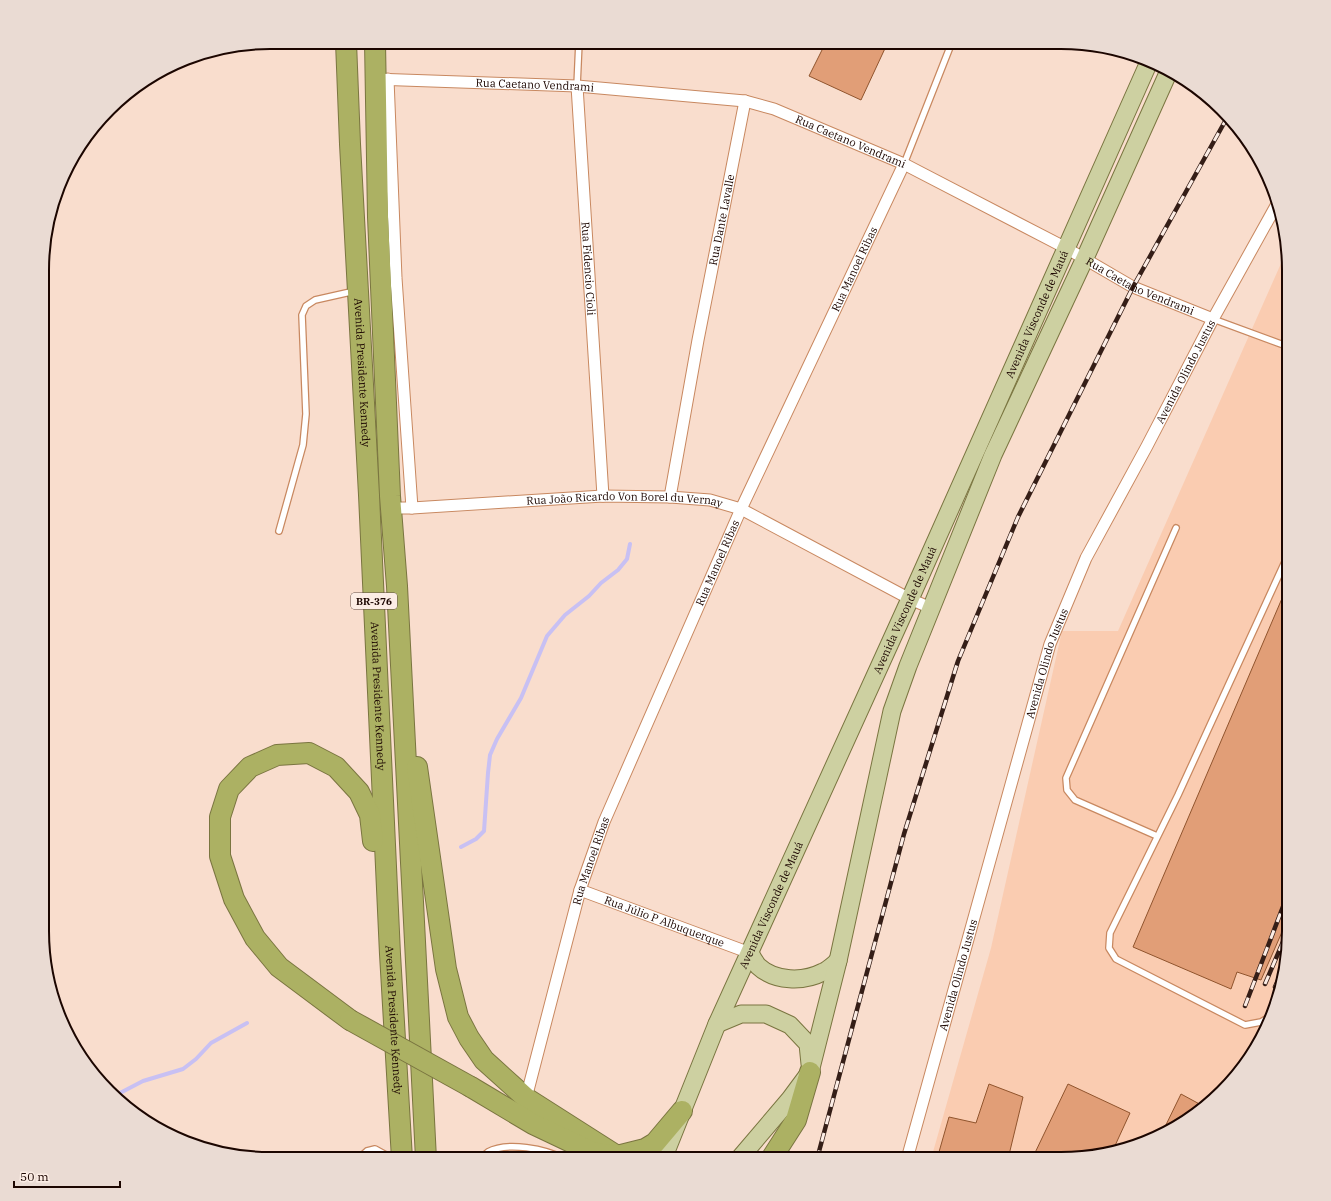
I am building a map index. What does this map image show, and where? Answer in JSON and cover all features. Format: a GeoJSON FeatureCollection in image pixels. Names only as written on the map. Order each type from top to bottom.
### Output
{"type":"FeatureCollection","features":[{"type":"Feature","properties":{"kind":"highway","name":"Avenida Presidente Kennedy"},"geometry":{"type":"LineString","coordinates":[[346,49],[390,954],[402,1152]]}},
{"type":"Feature","properties":{"kind":"highway","name":"Avenida Presidente Kennedy"},"geometry":{"type":"LineString","coordinates":[[376,49],[381,79],[378,217],[391,508],[397,586],[426,1152]]}},
{"type":"Feature","properties":{"kind":"highway"},"geometry":{"type":"LineString","coordinates":[[397,586],[410,717],[446,969],[458,1017],[469,1038],[484,1060],[526,1098],[610,1152]]}},
{"type":"Feature","properties":{"kind":"highway"},"geometry":{"type":"LineString","coordinates":[[390,954],[370,815],[359,792],[336,767],[309,753],[278,755],[250,767],[229,788],[220,817],[220,856],[234,899],[255,938],[279,967],[350,1020],[471,1087],[532,1124],[592,1152]]}},
{"type":"Feature","properties":{"kind":"highway"},"geometry":{"type":"LineString","coordinates":[[775,1152],[796,1120],[810,1072]]}},
{"type":"Feature","properties":{"kind":"highway"},"geometry":{"type":"LineString","coordinates":[[633,1152],[645,1149],[656,1143],[682,1112]]}},
{"type":"Feature","properties":{"kind":"main road","name":"Avenida Visconde de Mauá"},"geometry":{"type":"LineString","coordinates":[[665,1152],[717,1024],[910,599],[1147,66]]}},
{"type":"Feature","properties":{"kind":"main road","name":"Avenida Visconde de Mauá"},"geometry":{"type":"LineString","coordinates":[[745,1152],[790,1099],[810,1072],[838,961],[892,711],[908,666],[993,455],[1085,258],[1167,76]]}},
{"type":"Feature","properties":{"kind":"main road"},"geometry":{"type":"LineString","coordinates":[[750,953],[758,966],[771,974],[788,979],[807,979],[824,972],[838,961]]}},
{"type":"Feature","properties":{"kind":"main road"},"geometry":{"type":"LineString","coordinates":[[717,1024],[741,1014],[766,1014],[790,1025],[808,1044],[810,1072]]}},
{"type":"Feature","properties":{"kind":"street","name":"Rua Caetano Vendrami"},"geometry":{"type":"LineString","coordinates":[[381,79],[577,86],[745,101],[774,109],[904,164],[1085,258],[1133,287],[1213,319]]}},
{"type":"Feature","properties":{"kind":"street"},"geometry":{"type":"LineString","coordinates":[[381,79],[412,508]]}},
{"type":"Feature","properties":{"kind":"street","name":"Rua Fidencio Cioli"},"geometry":{"type":"LineString","coordinates":[[577,86],[603,496]]}},
{"type":"Feature","properties":{"kind":"street","name":"Rua Dante Lavalle"},"geometry":{"type":"LineString","coordinates":[[670,497],[698,340],[745,101]]}},
{"type":"Feature","properties":{"kind":"street","name":"Rua Manoel Ribas"},"geometry":{"type":"LineString","coordinates":[[526,1098],[580,890],[604,822],[741,509],[904,164]]}},
{"type":"Feature","properties":{"kind":"street","name":"Avenida Olindo Justus"},"geometry":{"type":"LineString","coordinates":[[910,1152],[1050,644],[1086,558],[1147,446],[1213,319],[1273,211]]}},
{"type":"Feature","properties":{"kind":"street","name":"Rua João Ricardo Von Borel du Vernay"},"geometry":{"type":"LineString","coordinates":[[391,508],[603,496],[670,497],[710,500],[741,509],[910,599],[931,608]]}},
{"type":"Feature","properties":{"kind":"street","name":"Rua Júlio P Albuquerque"},"geometry":{"type":"LineString","coordinates":[[580,890],[750,953]]}},
{"type":"Feature","properties":{"kind":"lane","name":"Rua Fidencio Cioli"},"geometry":{"type":"LineString","coordinates":[[577,86],[579,49]]}},
{"type":"Feature","properties":{"kind":"lane","name":"Rua Manoel Ribas"},"geometry":{"type":"LineString","coordinates":[[904,164],[949,49]]}},
{"type":"Feature","properties":{"kind":"lane"},"geometry":{"type":"LineString","coordinates":[[278,531],[303,445],[306,414],[302,315],[306,306],[315,300],[357,291]]}},
{"type":"Feature","properties":{"kind":"lane","name":"Rua Caetano Vendrami"},"geometry":{"type":"LineString","coordinates":[[1213,319],[1282,344]]}},
{"type":"Feature","properties":{"kind":"lane"},"geometry":{"type":"LineString","coordinates":[[1157,836],[1075,800],[1067,790],[1066,778],[1176,528]]}},
{"type":"Feature","properties":{"kind":"lane"},"geometry":{"type":"LineString","coordinates":[[1263,1020],[1244,1025],[1116,959],[1109,948],[1110,933],[1178,795],[1282,568]]}},
{"type":"Feature","properties":{"kind":"lane"},"geometry":{"type":"LineString","coordinates":[[488,1152],[514,1146],[548,1152]]}},
{"type":"Feature","properties":{"kind":"lane"},"geometry":{"type":"LineString","coordinates":[[366,1152],[375,1149],[380,1152]]}},
{"type":"Feature","properties":{"kind":"shaded area"},"geometry":{"type":"Polygon","coordinates":[[[1282,261],[1282,946],[1278,974],[1265,1016],[1245,1054],[1227,1077],[1207,1097],[1184,1115],[1146,1135],[1104,1148],[1076,1152],[933,1152],[991,948],[1062,631],[1118,631],[1282,261]]]}},
{"type":"Feature","properties":{"kind":"building"},"geometry":{"type":"Polygon","coordinates":[[[822,49],[885,49],[861,100],[809,76],[822,49]]]}},
{"type":"Feature","properties":{"kind":"building"},"geometry":{"type":"Polygon","coordinates":[[[1282,598],[1282,932],[1261,980],[1237,972],[1231,989],[1133,947],[1282,598]]]}},
{"type":"Feature","properties":{"kind":"building"},"geometry":{"type":"Polygon","coordinates":[[[989,1084],[1023,1097],[1010,1152],[939,1152],[949,1117],[976,1123],[989,1084]]]}},
{"type":"Feature","properties":{"kind":"building"},"geometry":{"type":"Polygon","coordinates":[[[1068,1084],[1130,1113],[1115,1145],[1076,1152],[1035,1152],[1068,1084]]]}},
{"type":"Feature","properties":{"kind":"building"},"geometry":{"type":"Polygon","coordinates":[[[1181,1094],[1199,1104],[1184,1115],[1166,1125],[1181,1094]]]}},
{"type":"Feature","properties":{"kind":"waterway"},"geometry":{"type":"LineString","coordinates":[[461,847],[476,839],[484,831],[490,755],[497,739],[521,698],[547,636],[565,615],[618,570],[627,559],[630,544]]}},
{"type":"Feature","properties":{"kind":"waterway"},"geometry":{"type":"LineString","coordinates":[[120,1093],[143,1081],[183,1069],[196,1059],[211,1043],[247,1023]]}},
{"type":"Feature","properties":{"kind":"railway"},"geometry":{"type":"LineString","coordinates":[[819,1152],[904,834],[958,661],[1018,517],[1133,287],[1225,122]]}},
{"type":"Feature","properties":{"kind":"railway"},"geometry":{"type":"LineString","coordinates":[[1245,1006],[1282,909]]}},
{"type":"Feature","properties":{"kind":"railway"},"geometry":{"type":"LineString","coordinates":[[1265,984],[1282,944]]}}]}
